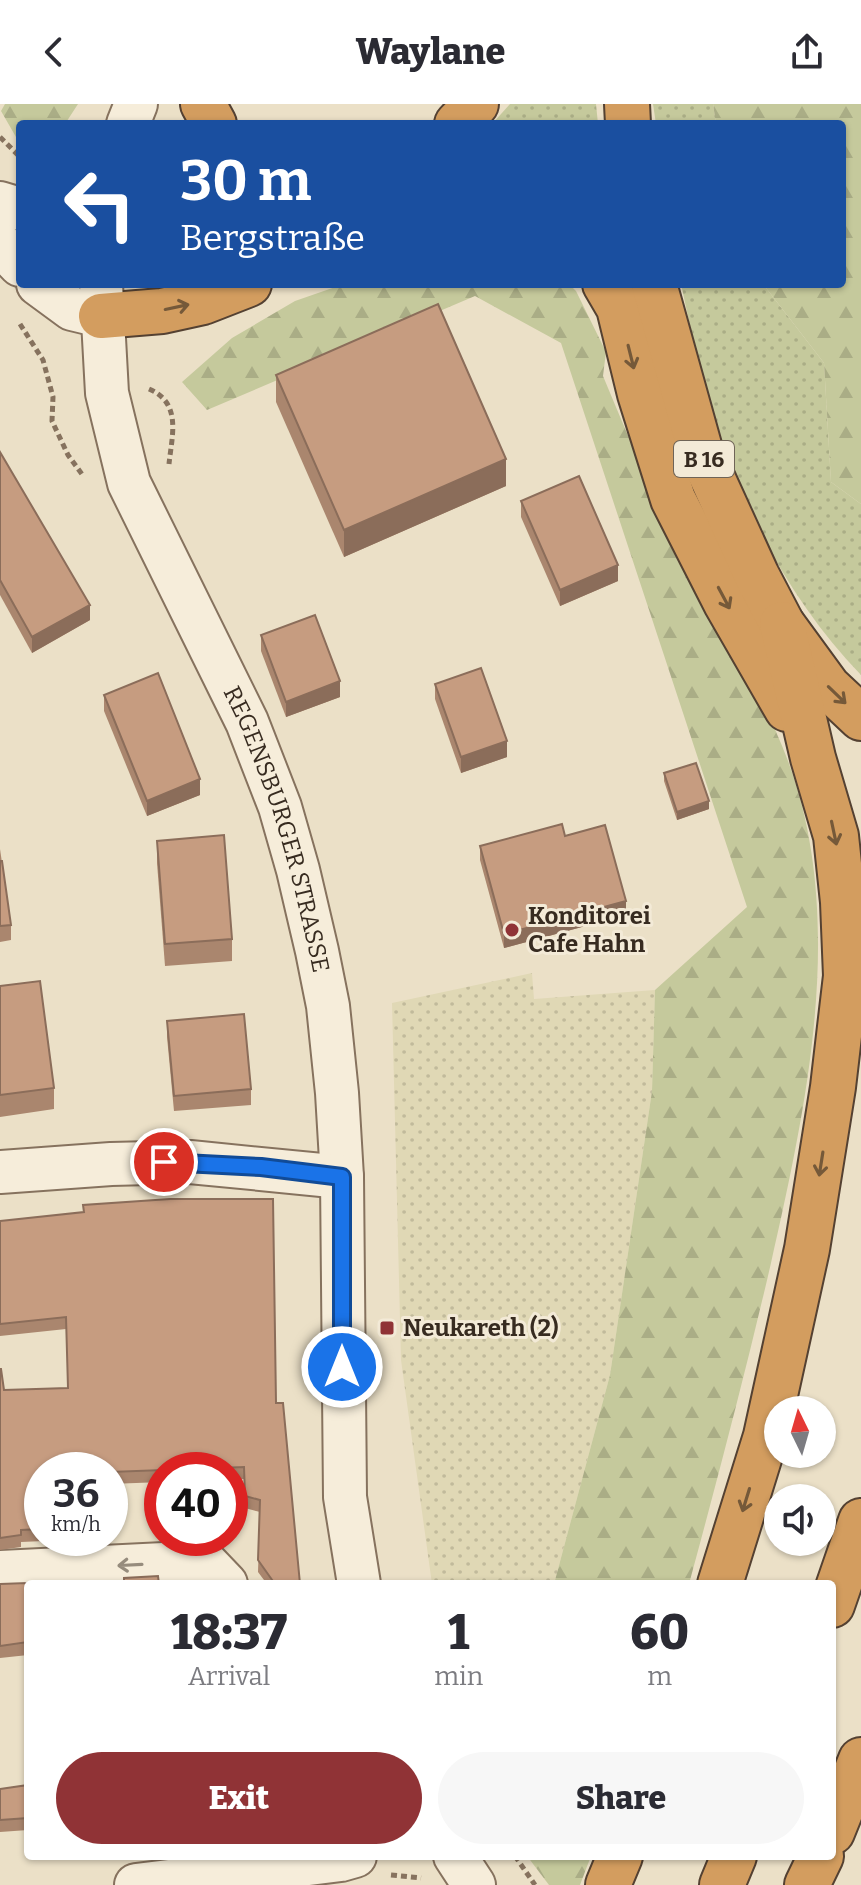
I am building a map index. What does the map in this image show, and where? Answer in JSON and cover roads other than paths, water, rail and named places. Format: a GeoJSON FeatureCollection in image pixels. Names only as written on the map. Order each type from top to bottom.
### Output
{"type":"FeatureCollection","features":[{"type":"Feature","properties":{"kind":"highway"},"geometry":{"type":"LineString","coordinates":[[461,120],[476,104]]}},
{"type":"Feature","properties":{"kind":"highway"},"geometry":{"type":"LineString","coordinates":[[101,300],[162,311],[203,302],[239,288]]}},
{"type":"Feature","properties":{"kind":"highway"},"geometry":{"type":"LineString","coordinates":[[607,288],[619,308],[640,394],[673,499],[726,603],[813,758]]}},
{"type":"Feature","properties":{"kind":"highway","name":"B 16"},"geometry":{"type":"LineString","coordinates":[[655,288],[701,453],[757,576],[782,624],[828,687],[861,718]]}},
{"type":"Feature","properties":{"kind":"highway"},"geometry":{"type":"LineString","coordinates":[[721,1580],[766,1436],[807,1249],[833,1087],[846,976],[836,836],[813,758],[782,624]]}},
{"type":"Feature","properties":{"kind":"highway"},"geometry":{"type":"LineString","coordinates":[[836,1593],[861,1521]]}},
{"type":"Feature","properties":{"kind":"highway"},"geometry":{"type":"LineString","coordinates":[[836,1822],[861,1760]]}},
{"type":"Feature","properties":{"kind":"highway"},"geometry":{"type":"LineString","coordinates":[[608,1885],[618,1860]]}},
{"type":"Feature","properties":{"kind":"highway"},"geometry":{"type":"LineString","coordinates":[[722,1885],[732,1860]]}},
{"type":"Feature","properties":{"kind":"highway"},"geometry":{"type":"LineString","coordinates":[[807,1885],[819,1860]]}},
{"type":"Feature","properties":{"kind":"street"},"geometry":{"type":"LineString","coordinates":[[0,244],[16,261]]}},
{"type":"Feature","properties":{"kind":"street"},"geometry":{"type":"LineString","coordinates":[[27,301],[72,309],[101,300]]}},
{"type":"Feature","properties":{"kind":"street","name":"REGENSBURGER STRASSE"},"geometry":{"type":"LineString","coordinates":[[101,300],[107,393],[129,483],[247,722],[280,807],[298,870],[328,1006],[342,1177],[345,1497],[358,1580]]}},
{"type":"Feature","properties":{"kind":"street"},"geometry":{"type":"LineString","coordinates":[[0,1172],[190,1162],[342,1177]]}},
{"type":"Feature","properties":{"kind":"street"},"geometry":{"type":"LineString","coordinates":[[0,1572],[205,1562],[222,1580]]}},
{"type":"Feature","properties":{"kind":"street"},"geometry":{"type":"LineString","coordinates":[[136,1885],[323,1860]]}},
{"type":"Feature","properties":{"kind":"street"},"geometry":{"type":"LineString","coordinates":[[458,1860],[474,1885]]}},
{"type":"Feature","properties":{"kind":"place","name":"Konditorei Cafe Hahn"},"geometry":{"type":"Point","coordinates":[512,930]}},
{"type":"Feature","properties":{"kind":"place","name":"Neukareth (2)"},"geometry":{"type":"Point","coordinates":[387,1328]}}]}
